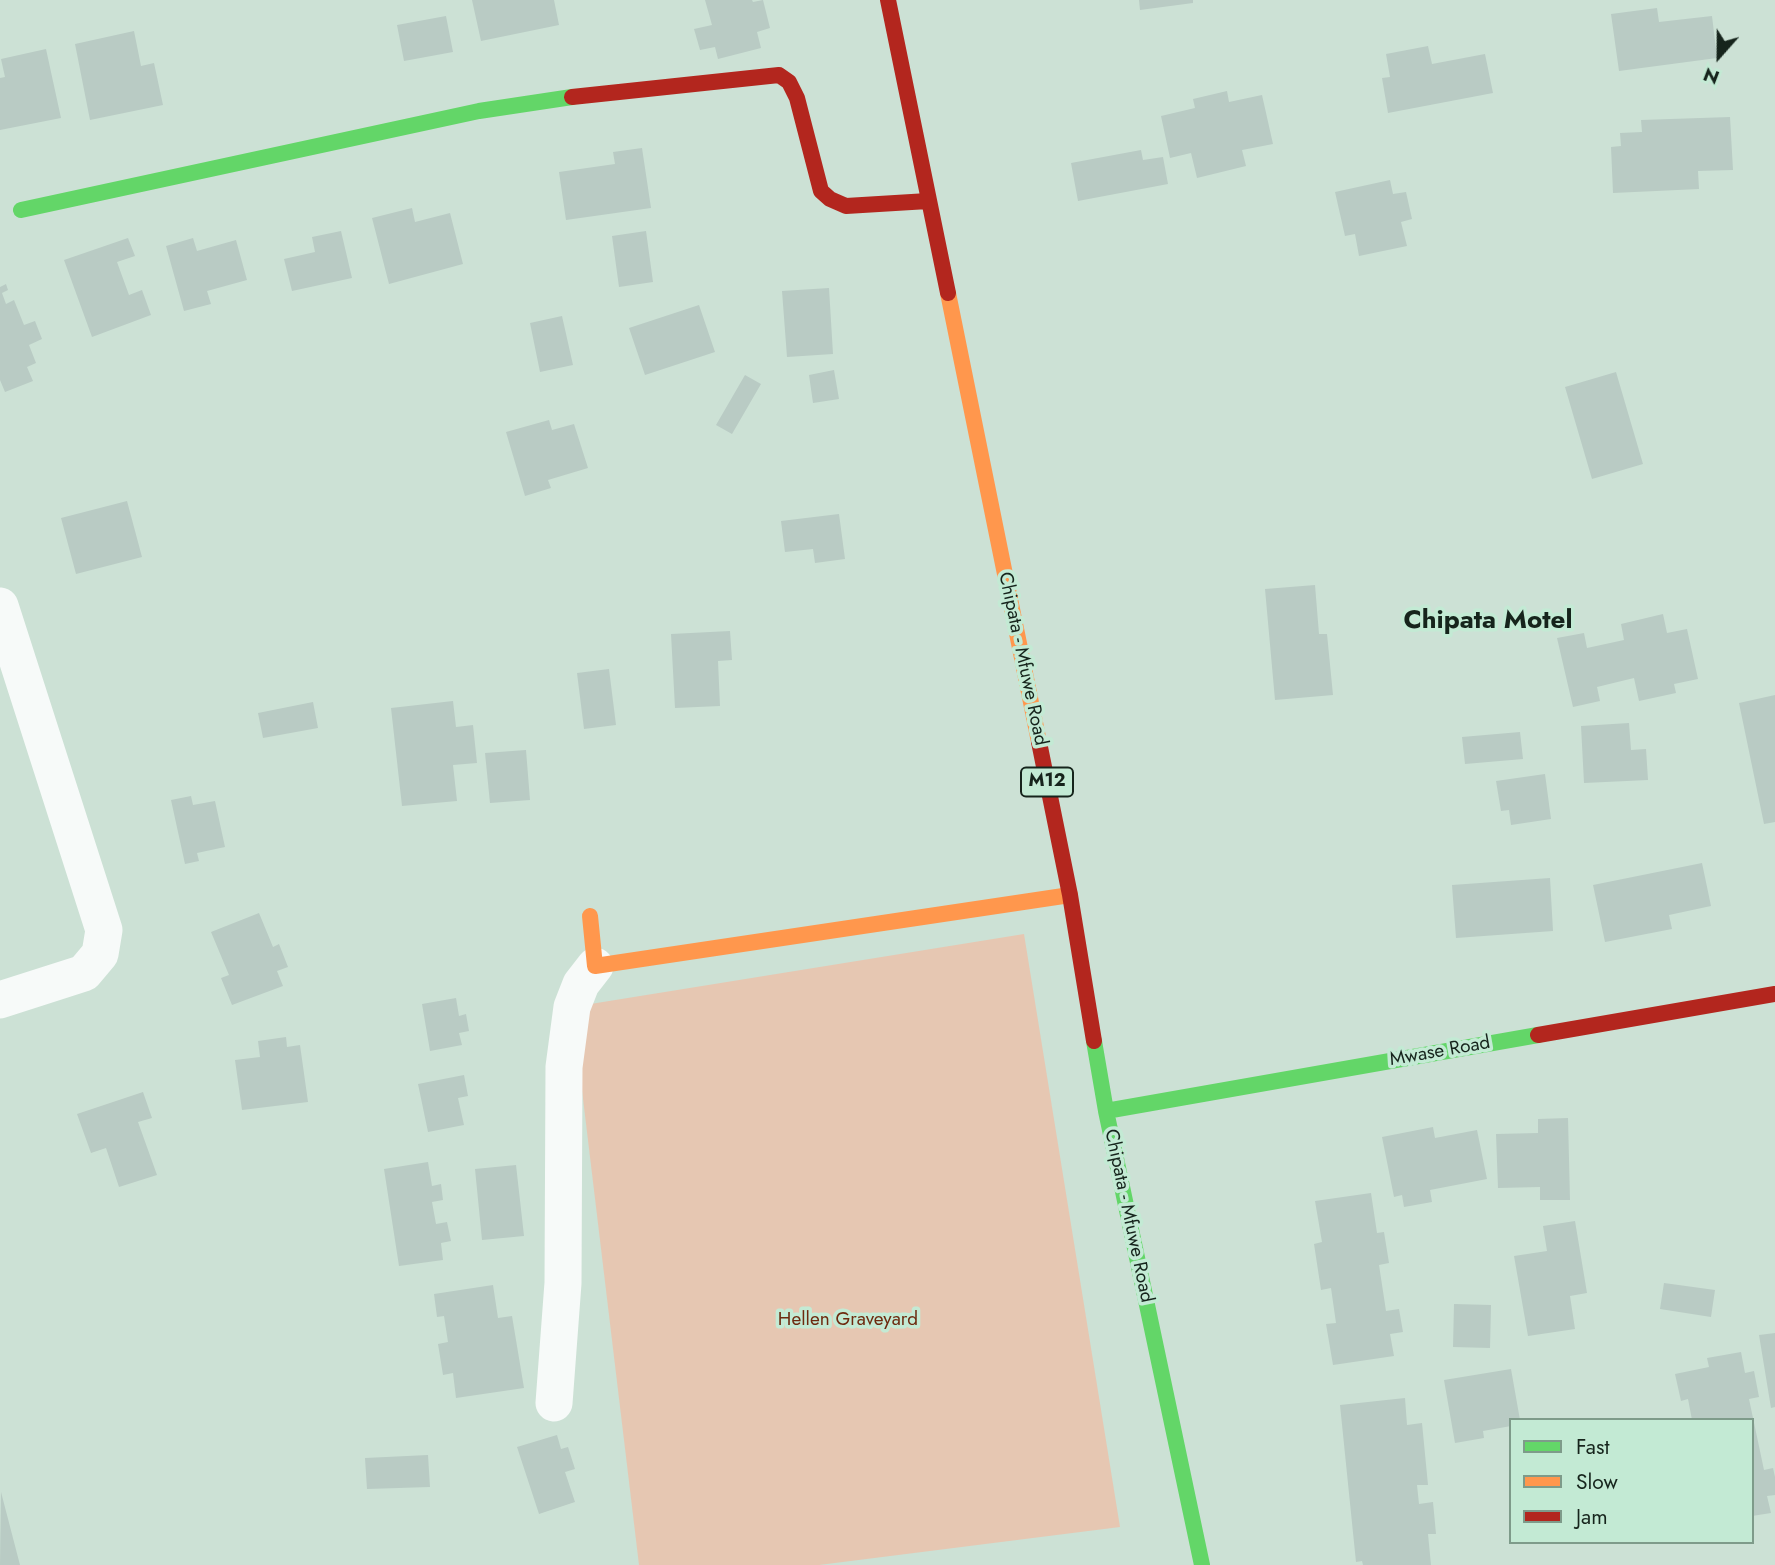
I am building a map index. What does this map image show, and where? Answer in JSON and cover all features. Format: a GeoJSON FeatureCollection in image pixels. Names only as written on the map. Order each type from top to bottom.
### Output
{"type":"FeatureCollection","features":[{"type":"Feature","properties":{"kind":"street","name":"Chipata - Mfuwe Road"},"geometry":{"type":"LineString","coordinates":[[888,0],[1070,895],[1106,1111],[1202,1565]]}},
{"type":"Feature","properties":{"kind":"street"},"geometry":{"type":"LineString","coordinates":[[21,210],[479,111],[594,94],[779,75],[789,82],[797,98],[821,191],[830,199],[846,206],[928,201]]}},
{"type":"Feature","properties":{"kind":"street"},"geometry":{"type":"LineString","coordinates":[[0,606],[104,930],[100,954],[84,972],[0,1000]]}},
{"type":"Feature","properties":{"kind":"street"},"geometry":{"type":"LineString","coordinates":[[554,1403],[563,1283],[564,1067],[572,1007],[581,984],[595,966],[1070,895]]}},
{"type":"Feature","properties":{"kind":"street"},"geometry":{"type":"LineString","coordinates":[[590,916],[595,966]]}},
{"type":"Feature","properties":{"kind":"street","name":"Mwase Road"},"geometry":{"type":"LineString","coordinates":[[1106,1111],[1775,994]]}},
{"type":"Feature","properties":{"kind":"green space","name":"Hellen Graveyard"},"geometry":{"type":"Polygon","coordinates":[[[1024,934],[1120,1527],[819,1565],[639,1565],[572,1007],[1024,934]]]}},
{"type":"Feature","properties":{"kind":"building"},"geometry":{"type":"Polygon","coordinates":[[[472,0],[554,0],[559,25],[481,41],[472,0]]]}},
{"type":"Feature","properties":{"kind":"building"},"geometry":{"type":"Polygon","coordinates":[[[705,0],[763,0],[770,28],[757,32],[761,48],[718,59],[715,47],[700,50],[694,29],[712,25],[705,0]]]}},
{"type":"Feature","properties":{"kind":"building"},"geometry":{"type":"Polygon","coordinates":[[[1139,0],[1193,0],[1193,3],[1140,10],[1139,0]]]}},
{"type":"Feature","properties":{"kind":"building"},"geometry":{"type":"Polygon","coordinates":[[[1657,8],[1659,22],[1712,16],[1717,58],[1619,71],[1611,14],[1657,8]]]}},
{"type":"Feature","properties":{"kind":"building"},"geometry":{"type":"Polygon","coordinates":[[[446,16],[453,52],[404,61],[397,25],[446,16]]]}},
{"type":"Feature","properties":{"kind":"building"},"geometry":{"type":"Polygon","coordinates":[[[134,31],[141,66],[154,63],[163,105],[90,120],[75,44],[134,31]]]}},
{"type":"Feature","properties":{"kind":"building"},"geometry":{"type":"Polygon","coordinates":[[[1428,46],[1432,64],[1485,54],[1493,93],[1388,113],[1382,78],[1390,77],[1386,54],[1428,46]]]}},
{"type":"Feature","properties":{"kind":"building"},"geometry":{"type":"Polygon","coordinates":[[[46,49],[61,118],[0,130],[0,78],[5,77],[1,59],[46,49]]]}},
{"type":"Feature","properties":{"kind":"building"},"geometry":{"type":"Polygon","coordinates":[[[1227,91],[1229,102],[1262,95],[1273,144],[1242,150],[1246,166],[1197,178],[1191,153],[1170,158],[1161,116],[1195,108],[1193,99],[1227,91]]]}},
{"type":"Feature","properties":{"kind":"building"},"geometry":{"type":"Polygon","coordinates":[[[1730,117],[1733,170],[1698,171],[1699,189],[1613,193],[1611,147],[1621,146],[1620,133],[1642,132],[1641,120],[1730,117]]]}},
{"type":"Feature","properties":{"kind":"building"},"geometry":{"type":"Polygon","coordinates":[[[642,148],[651,208],[566,220],[559,172],[615,164],[613,152],[642,148]]]}},
{"type":"Feature","properties":{"kind":"building"},"geometry":{"type":"Polygon","coordinates":[[[1141,150],[1143,160],[1163,157],[1168,184],[1078,201],[1071,163],[1141,150]]]}},
{"type":"Feature","properties":{"kind":"building"},"geometry":{"type":"Polygon","coordinates":[[[1390,180],[1393,194],[1406,192],[1412,219],[1401,222],[1407,246],[1359,256],[1355,234],[1345,236],[1335,192],[1390,180]]]}},
{"type":"Feature","properties":{"kind":"building"},"geometry":{"type":"Polygon","coordinates":[[[412,208],[415,222],[450,213],[463,264],[389,284],[372,218],[412,208]]]}},
{"type":"Feature","properties":{"kind":"building"},"geometry":{"type":"Polygon","coordinates":[[[341,231],[352,278],[292,291],[284,259],[315,252],[312,237],[341,231]]]}},
{"type":"Feature","properties":{"kind":"building"},"geometry":{"type":"Polygon","coordinates":[[[646,231],[653,282],[619,287],[612,236],[646,231]]]}},
{"type":"Feature","properties":{"kind":"building"},"geometry":{"type":"Polygon","coordinates":[[[128,238],[135,256],[117,262],[129,295],[142,290],[151,315],[92,337],[64,260],[128,238]]]}},
{"type":"Feature","properties":{"kind":"building"},"geometry":{"type":"Polygon","coordinates":[[[193,238],[197,251],[236,240],[247,280],[207,291],[211,304],[184,311],[166,246],[193,238]]]}},
{"type":"Feature","properties":{"kind":"building"},"geometry":{"type":"Polygon","coordinates":[[[6,284],[8,290],[2,293],[6,304],[14,300],[24,325],[35,321],[42,339],[29,345],[36,363],[27,367],[33,381],[5,392],[0,380],[0,287],[6,284]]]}},
{"type":"Feature","properties":{"kind":"building"},"geometry":{"type":"Polygon","coordinates":[[[829,288],[833,354],[787,357],[782,291],[829,288]]]}},
{"type":"Feature","properties":{"kind":"building"},"geometry":{"type":"Polygon","coordinates":[[[699,305],[715,352],[645,375],[629,328],[699,305]]]}},
{"type":"Feature","properties":{"kind":"building"},"geometry":{"type":"Polygon","coordinates":[[[562,316],[573,365],[540,372],[530,323],[562,316]]]}},
{"type":"Feature","properties":{"kind":"building"},"geometry":{"type":"Polygon","coordinates":[[[834,370],[839,399],[813,403],[809,375],[834,370]]]}},
{"type":"Feature","properties":{"kind":"building"},"geometry":{"type":"Polygon","coordinates":[[[1616,372],[1643,464],[1592,479],[1565,387],[1616,372]]]}},
{"type":"Feature","properties":{"kind":"building"},"geometry":{"type":"Polygon","coordinates":[[[745,375],[761,384],[732,434],[716,425],[745,375]]]}},
{"type":"Feature","properties":{"kind":"building"},"geometry":{"type":"Polygon","coordinates":[[[549,420],[552,430],[574,424],[588,468],[548,480],[551,488],[525,496],[506,432],[549,420]]]}},
{"type":"Feature","properties":{"kind":"building"},"geometry":{"type":"Polygon","coordinates":[[[127,501],[142,557],[76,574],[61,518],[127,501]]]}},
{"type":"Feature","properties":{"kind":"building"},"geometry":{"type":"Polygon","coordinates":[[[839,514],[845,559],[815,563],[813,549],[785,552],[781,521],[839,514]]]}},
{"type":"Feature","properties":{"kind":"building"},"geometry":{"type":"Polygon","coordinates":[[[1315,585],[1319,634],[1327,634],[1333,695],[1275,700],[1265,589],[1315,585]]]}},
{"type":"Feature","properties":{"kind":"building"},"geometry":{"type":"Polygon","coordinates":[[[1663,614],[1667,633],[1687,629],[1698,679],[1674,684],[1676,693],[1639,701],[1634,678],[1597,687],[1600,701],[1573,707],[1557,638],[1584,633],[1587,648],[1624,640],[1621,624],[1663,614]]]}},
{"type":"Feature","properties":{"kind":"building"},"geometry":{"type":"Polygon","coordinates":[[[730,631],[732,660],[718,661],[720,706],[675,708],[671,634],[730,631]]]}},
{"type":"Feature","properties":{"kind":"building"},"geometry":{"type":"Polygon","coordinates":[[[609,669],[616,725],[584,729],[577,673],[609,669]]]}},
{"type":"Feature","properties":{"kind":"building"},"geometry":{"type":"Polygon","coordinates":[[[1775,695],[1775,822],[1764,824],[1739,703],[1775,695]]]}},
{"type":"Feature","properties":{"kind":"building"},"geometry":{"type":"Polygon","coordinates":[[[453,701],[456,727],[473,725],[477,763],[453,765],[457,801],[402,806],[391,708],[453,701]]]}},
{"type":"Feature","properties":{"kind":"building"},"geometry":{"type":"Polygon","coordinates":[[[313,702],[318,728],[263,738],[258,713],[313,702]]]}},
{"type":"Feature","properties":{"kind":"building"},"geometry":{"type":"Polygon","coordinates":[[[1629,723],[1631,750],[1646,749],[1648,780],[1584,783],[1581,726],[1629,723]]]}},
{"type":"Feature","properties":{"kind":"building"},"geometry":{"type":"Polygon","coordinates":[[[1520,732],[1523,759],[1465,764],[1462,737],[1520,732]]]}},
{"type":"Feature","properties":{"kind":"building"},"geometry":{"type":"Polygon","coordinates":[[[526,750],[530,800],[490,803],[485,753],[526,750]]]}},
{"type":"Feature","properties":{"kind":"building"},"geometry":{"type":"Polygon","coordinates":[[[1545,774],[1551,819],[1511,825],[1509,810],[1501,811],[1496,781],[1545,774]]]}},
{"type":"Feature","properties":{"kind":"building"},"geometry":{"type":"Polygon","coordinates":[[[191,796],[193,805],[215,801],[225,847],[197,853],[199,861],[185,864],[171,800],[191,796]]]}},
{"type":"Feature","properties":{"kind":"building"},"geometry":{"type":"Polygon","coordinates":[[[1702,863],[1711,906],[1669,915],[1672,929],[1605,942],[1593,885],[1702,863]]]}},
{"type":"Feature","properties":{"kind":"building"},"geometry":{"type":"Polygon","coordinates":[[[1550,878],[1553,931],[1456,938],[1452,885],[1550,878]]]}},
{"type":"Feature","properties":{"kind":"building"},"geometry":{"type":"Polygon","coordinates":[[[259,913],[273,947],[279,944],[288,967],[277,971],[283,986],[232,1005],[221,978],[229,975],[211,932],[259,913]]]}},
{"type":"Feature","properties":{"kind":"building"},"geometry":{"type":"Polygon","coordinates":[[[456,998],[459,1016],[466,1014],[469,1031],[459,1033],[462,1045],[430,1051],[422,1004],[456,998]]]}},
{"type":"Feature","properties":{"kind":"building"},"geometry":{"type":"Polygon","coordinates":[[[286,1037],[287,1047],[300,1045],[308,1102],[242,1110],[235,1060],[260,1057],[258,1041],[286,1037]]]}},
{"type":"Feature","properties":{"kind":"building"},"geometry":{"type":"Polygon","coordinates":[[[464,1075],[468,1096],[458,1098],[464,1125],[428,1132],[418,1084],[464,1075]]]}},
{"type":"Feature","properties":{"kind":"building"},"geometry":{"type":"Polygon","coordinates":[[[143,1092],[152,1118],[138,1122],[157,1175],[119,1187],[106,1148],[91,1153],[77,1114],[143,1092]]]}},
{"type":"Feature","properties":{"kind":"building"},"geometry":{"type":"Polygon","coordinates":[[[1568,1118],[1570,1200],[1540,1200],[1540,1187],[1498,1188],[1496,1134],[1538,1133],[1538,1119],[1568,1118]]]}},
{"type":"Feature","properties":{"kind":"building"},"geometry":{"type":"Polygon","coordinates":[[[1433,1127],[1435,1138],[1477,1130],[1487,1179],[1430,1190],[1432,1202],[1404,1207],[1402,1195],[1394,1197],[1382,1137],[1433,1127]]]}},
{"type":"Feature","properties":{"kind":"building"},"geometry":{"type":"Polygon","coordinates":[[[428,1162],[432,1186],[441,1184],[443,1200],[432,1202],[436,1224],[447,1222],[451,1241],[441,1243],[443,1260],[399,1266],[384,1169],[428,1162]]]}},
{"type":"Feature","properties":{"kind":"building"},"geometry":{"type":"Polygon","coordinates":[[[516,1165],[524,1236],[482,1240],[475,1169],[516,1165]]]}},
{"type":"Feature","properties":{"kind":"building"},"geometry":{"type":"Polygon","coordinates":[[[1371,1193],[1377,1233],[1384,1232],[1389,1263],[1379,1265],[1386,1311],[1399,1309],[1403,1332],[1390,1334],[1394,1356],[1333,1365],[1326,1324],[1336,1323],[1331,1288],[1321,1290],[1314,1244],[1322,1242],[1315,1201],[1371,1193]]]}},
{"type":"Feature","properties":{"kind":"building"},"geometry":{"type":"Polygon","coordinates":[[[1575,1221],[1587,1293],[1570,1296],[1575,1329],[1528,1336],[1514,1256],[1547,1251],[1543,1226],[1575,1221]]]}},
{"type":"Feature","properties":{"kind":"building"},"geometry":{"type":"Polygon","coordinates":[[[1664,1283],[1715,1290],[1711,1317],[1660,1309],[1664,1283]]]}},
{"type":"Feature","properties":{"kind":"building"},"geometry":{"type":"Polygon","coordinates":[[[493,1285],[498,1318],[512,1316],[524,1388],[456,1398],[453,1373],[443,1375],[438,1344],[448,1342],[444,1316],[437,1317],[434,1294],[493,1285]]]}},
{"type":"Feature","properties":{"kind":"building"},"geometry":{"type":"Polygon","coordinates":[[[1454,1304],[1491,1305],[1490,1348],[1453,1347],[1454,1304]]]}},
{"type":"Feature","properties":{"kind":"building"},"geometry":{"type":"Polygon","coordinates":[[[1775,1333],[1775,1407],[1771,1408],[1759,1335],[1775,1333]]]}},
{"type":"Feature","properties":{"kind":"building"},"geometry":{"type":"Polygon","coordinates":[[[1741,1352],[1745,1373],[1754,1371],[1759,1397],[1749,1399],[1753,1418],[1692,1418],[1688,1399],[1681,1401],[1675,1374],[1709,1367],[1707,1358],[1741,1352]]]}},
{"type":"Feature","properties":{"kind":"building"},"geometry":{"type":"Polygon","coordinates":[[[1511,1369],[1520,1418],[1509,1418],[1509,1426],[1483,1431],[1484,1438],[1455,1443],[1444,1380],[1511,1369]]]}},
{"type":"Feature","properties":{"kind":"building"},"geometry":{"type":"Polygon","coordinates":[[[1405,1398],[1407,1425],[1422,1423],[1428,1485],[1417,1485],[1419,1504],[1433,1502],[1436,1534],[1428,1534],[1431,1565],[1363,1565],[1362,1561],[1356,1562],[1340,1405],[1405,1398]]]}},
{"type":"Feature","properties":{"kind":"building"},"geometry":{"type":"Polygon","coordinates":[[[1754,1423],[1764,1470],[1773,1468],[1775,1477],[1775,1495],[1767,1496],[1771,1513],[1754,1516],[1754,1423]]]}},
{"type":"Feature","properties":{"kind":"building"},"geometry":{"type":"Polygon","coordinates":[[[557,1435],[561,1449],[568,1447],[575,1469],[565,1472],[575,1502],[539,1514],[517,1447],[557,1435]]]}},
{"type":"Feature","properties":{"kind":"building"},"geometry":{"type":"Polygon","coordinates":[[[428,1455],[430,1487],[367,1489],[365,1458],[428,1455]]]}},
{"type":"Feature","properties":{"kind":"building"},"geometry":{"type":"Polygon","coordinates":[[[1,1492],[20,1565],[0,1565],[1,1492]]]}},
{"type":"Feature","properties":{"kind":"traffic: fast"},"geometry":{"type":"LineString","coordinates":[[21,210],[479,111],[572,97]]}},
{"type":"Feature","properties":{"kind":"traffic: fast"},"geometry":{"type":"LineString","coordinates":[[1106,1111],[1538,1035]]}},
{"type":"Feature","properties":{"kind":"traffic: fast"},"geometry":{"type":"LineString","coordinates":[[1094,1041],[1106,1111],[1202,1565]]}},
{"type":"Feature","properties":{"kind":"traffic: slow"},"geometry":{"type":"LineString","coordinates":[[948,293],[1039,742]]}},
{"type":"Feature","properties":{"kind":"traffic: slow"},"geometry":{"type":"LineString","coordinates":[[590,916],[595,966],[1070,895]]}},
{"type":"Feature","properties":{"kind":"traffic: jam"},"geometry":{"type":"LineString","coordinates":[[888,0],[948,293]]}},
{"type":"Feature","properties":{"kind":"traffic: jam"},"geometry":{"type":"LineString","coordinates":[[572,97],[779,75],[789,82],[797,98],[821,191],[830,199],[846,206],[928,201]]}},
{"type":"Feature","properties":{"kind":"traffic: jam"},"geometry":{"type":"LineString","coordinates":[[1039,742],[1070,895],[1094,1041]]}},
{"type":"Feature","properties":{"kind":"traffic: jam"},"geometry":{"type":"LineString","coordinates":[[1538,1035],[1775,994]]}},
{"type":"Feature","properties":{"kind":"district","name":"Chipata Motel"},"geometry":{"type":"Point","coordinates":[1488,622]}}]}
